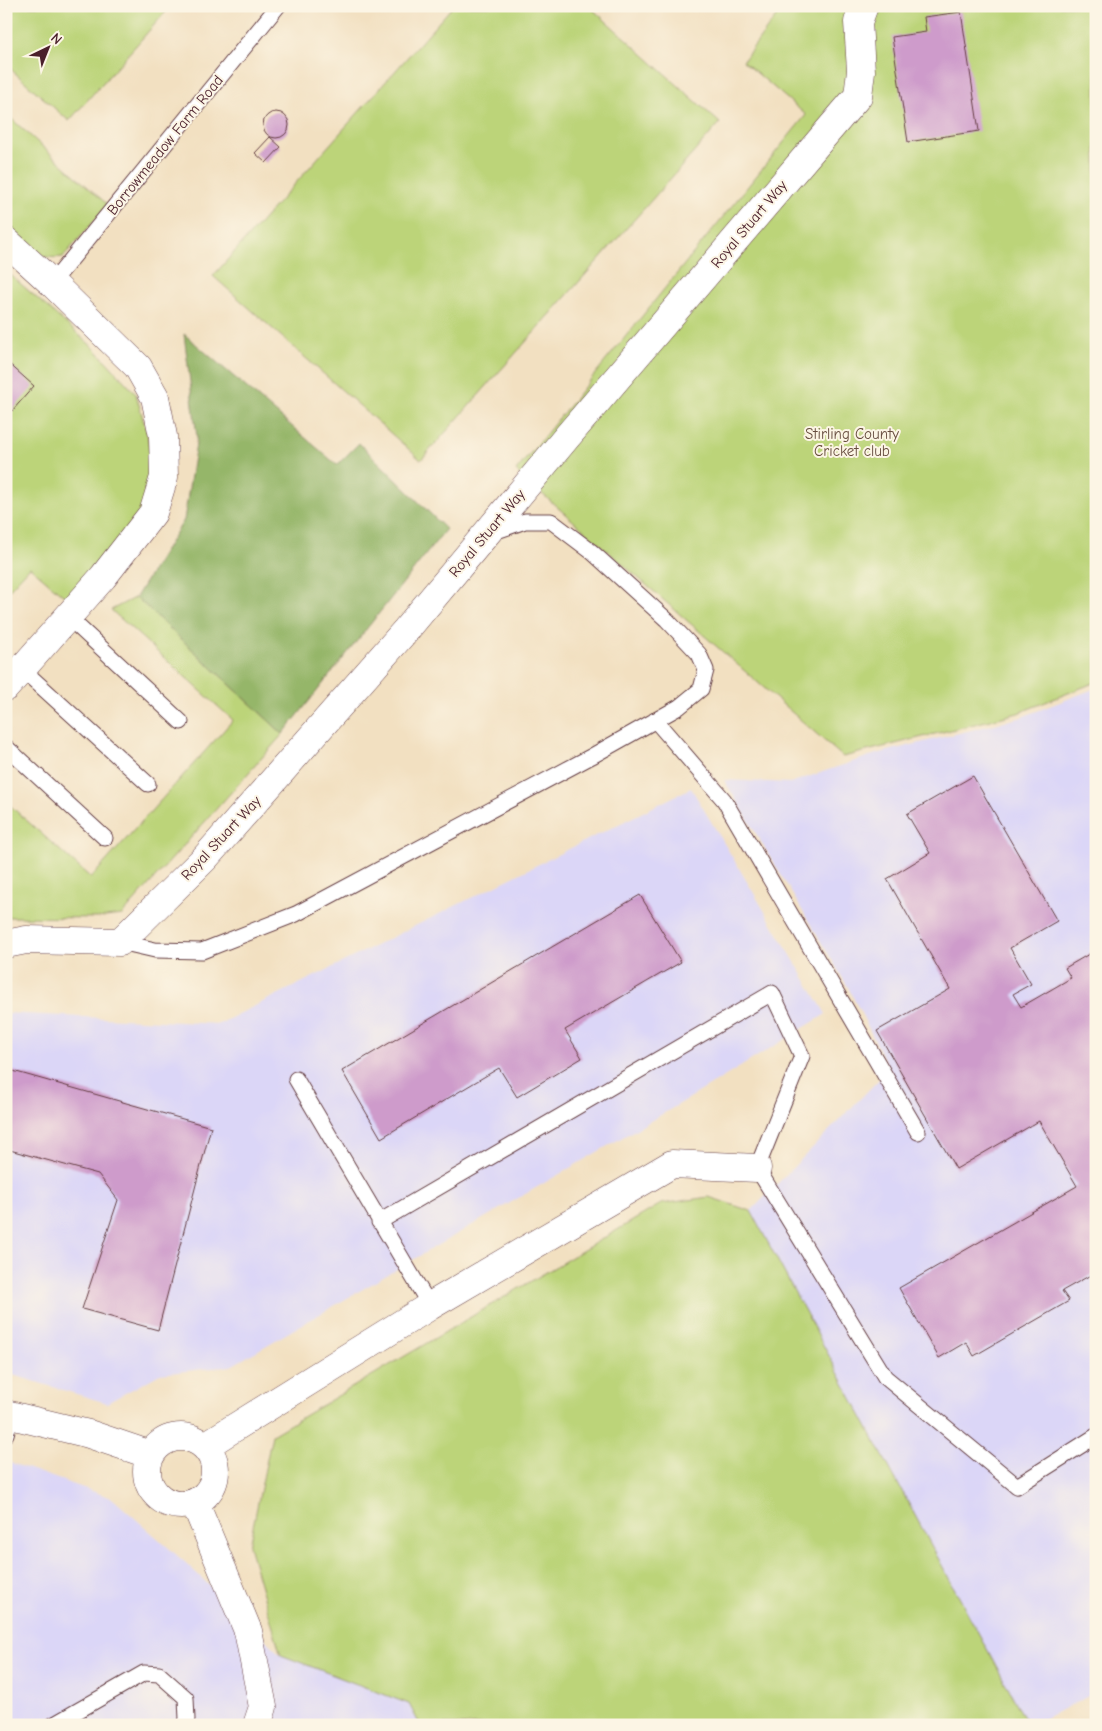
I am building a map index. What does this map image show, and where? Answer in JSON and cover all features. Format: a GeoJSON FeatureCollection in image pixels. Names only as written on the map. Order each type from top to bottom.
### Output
{"type":"FeatureCollection","features":[{"type":"Feature","properties":{"kind":"street","name":"Royal Stuart Way"},"geometry":{"type":"LineString","coordinates":[[120,942],[205,858],[406,630],[858,96],[861,71],[858,22],[864,6]]}},
{"type":"Feature","properties":{"kind":"street"},"geometry":{"type":"LineString","coordinates":[[6,241],[52,283],[138,368],[155,397],[163,436],[164,477],[153,513],[103,577],[14,678]]}},
{"type":"Feature","properties":{"kind":"street"},"geometry":{"type":"LineString","coordinates":[[6,944],[26,940],[120,942]]}},
{"type":"Feature","properties":{"kind":"street"},"geometry":{"type":"LineString","coordinates":[[205,1446],[430,1306],[672,1164],[756,1168]]}},
{"type":"Feature","properties":{"kind":"street"},"geometry":{"type":"LineString","coordinates":[[8,1421],[89,1434],[151,1455]]}},
{"type":"Feature","properties":{"kind":"street"},"geometry":{"type":"LineString","coordinates":[[184,1437],[195,1440],[205,1446],[212,1455],[216,1467],[215,1477],[207,1495],[195,1503],[183,1506],[166,1502],[157,1495],[150,1485],[147,1475],[151,1455],[159,1446],[172,1438],[184,1437]]}},
{"type":"Feature","properties":{"kind":"street"},"geometry":{"type":"LineString","coordinates":[[195,1503],[248,1631],[263,1707],[257,1725]]}},
{"type":"Feature","properties":{"kind":"lane","name":"Borrowmeadow Farm Road"},"geometry":{"type":"LineString","coordinates":[[52,283],[278,6]]}},
{"type":"Feature","properties":{"kind":"lane"},"geometry":{"type":"LineString","coordinates":[[120,942],[155,950],[202,952],[296,914],[680,707],[701,689],[706,670],[699,654],[667,620],[599,558],[551,521],[525,521],[485,535]]}},
{"type":"Feature","properties":{"kind":"lane"},"geometry":{"type":"LineString","coordinates":[[68,617],[181,722]]}},
{"type":"Feature","properties":{"kind":"lane"},"geometry":{"type":"LineString","coordinates":[[14,678],[148,784]]}},
{"type":"Feature","properties":{"kind":"lane"},"geometry":{"type":"LineString","coordinates":[[655,720],[724,800],[918,1132]]}},
{"type":"Feature","properties":{"kind":"lane"},"geometry":{"type":"LineString","coordinates":[[6,747],[105,838]]}},
{"type":"Feature","properties":{"kind":"lane"},"geometry":{"type":"LineString","coordinates":[[379,1222],[772,993],[802,1056],[756,1168],[885,1377],[1016,1486],[1096,1436]]}},
{"type":"Feature","properties":{"kind":"lane"},"geometry":{"type":"LineString","coordinates":[[296,1080],[430,1306]]}},
{"type":"Feature","properties":{"kind":"lane"},"geometry":{"type":"LineString","coordinates":[[53,1725],[144,1673],[159,1674],[186,1698],[187,1720],[185,1725]]}},
{"type":"Feature","properties":{"kind":"shaded area"},"geometry":{"type":"Polygon","coordinates":[[[1096,688],[1096,1692],[1032,1725],[1028,1725],[751,1211],[889,1069],[848,987],[724,780],[790,783],[876,754],[1019,718],[1096,688]]]}},
{"type":"Feature","properties":{"kind":"shaded area"},"geometry":{"type":"Polygon","coordinates":[[[691,788],[826,1014],[688,1099],[231,1366],[160,1374],[107,1403],[6,1373],[6,1013],[219,1024],[691,788]]]}},
{"type":"Feature","properties":{"kind":"shaded area"},"geometry":{"type":"Polygon","coordinates":[[[6,1461],[112,1498],[188,1565],[281,1655],[409,1704],[420,1725],[6,1725],[6,1461]]]}},
{"type":"Feature","properties":{"kind":"green space"},"geometry":{"type":"Polygon","coordinates":[[[6,6],[171,6],[69,121],[6,65],[6,6]]]}},
{"type":"Feature","properties":{"kind":"green space"},"geometry":{"type":"Polygon","coordinates":[[[453,6],[589,6],[720,123],[421,460],[213,276],[453,6]]]}},
{"type":"Feature","properties":{"kind":"green space","name":"Stirling County Cricket club"},"geometry":{"type":"Polygon","coordinates":[[[784,6],[1096,6],[1096,682],[1018,713],[843,757],[516,471],[806,115],[743,61],[784,6]]]}},
{"type":"Feature","properties":{"kind":"green space"},"geometry":{"type":"Polygon","coordinates":[[[6,114],[108,205],[63,257],[37,255],[25,248],[6,230],[6,114]]]}},
{"type":"Feature","properties":{"kind":"green space"},"geometry":{"type":"Polygon","coordinates":[[[6,271],[94,348],[136,394],[147,433],[152,472],[145,513],[72,603],[30,567],[6,593],[6,271]]]}},
{"type":"Feature","properties":{"kind":"green space"},"geometry":{"type":"Polygon","coordinates":[[[184,334],[337,465],[359,443],[446,529],[283,734],[136,597],[184,520],[197,437],[184,334]]]}},
{"type":"Feature","properties":{"kind":"green space"},"geometry":{"type":"Polygon","coordinates":[[[136,597],[283,734],[122,915],[97,918],[6,917],[6,843],[9,840],[6,837],[6,802],[91,878],[233,720],[111,610],[136,597]]]}},
{"type":"Feature","properties":{"kind":"green space"},"geometry":{"type":"Polygon","coordinates":[[[709,1197],[751,1211],[1028,1725],[420,1725],[409,1704],[281,1655],[249,1546],[272,1435],[661,1204],[709,1197]]]}},
{"type":"Feature","properties":{"kind":"building"},"geometry":{"type":"Polygon","coordinates":[[[961,12],[979,131],[908,142],[892,37],[926,32],[924,17],[961,12]]]}},
{"type":"Feature","properties":{"kind":"building"},"geometry":{"type":"Polygon","coordinates":[[[276,112],[285,116],[289,125],[285,134],[276,138],[267,134],[263,125],[267,116],[276,112]]]}},
{"type":"Feature","properties":{"kind":"building"},"geometry":{"type":"Polygon","coordinates":[[[270,137],[281,147],[266,163],[255,153],[270,137]]]}},
{"type":"Feature","properties":{"kind":"building"},"geometry":{"type":"Polygon","coordinates":[[[6,361],[34,386],[12,411],[6,406],[6,361]]]}},
{"type":"Feature","properties":{"kind":"building"},"geometry":{"type":"Polygon","coordinates":[[[973,776],[1057,921],[1010,948],[1031,984],[1013,994],[1021,1007],[1071,978],[1065,968],[1096,950],[1096,1272],[1062,1291],[1069,1301],[974,1356],[966,1342],[939,1358],[899,1288],[1077,1186],[1039,1121],[956,1169],[877,1031],[950,989],[887,879],[930,853],[907,814],[973,776]]]}},
{"type":"Feature","properties":{"kind":"building"},"geometry":{"type":"Polygon","coordinates":[[[640,895],[681,962],[565,1030],[582,1058],[517,1097],[499,1068],[381,1138],[342,1071],[640,895]]]}},
{"type":"Feature","properties":{"kind":"building"},"geometry":{"type":"Polygon","coordinates":[[[6,1069],[211,1127],[158,1330],[82,1309],[118,1200],[98,1174],[6,1149],[6,1069]]]}}]}
